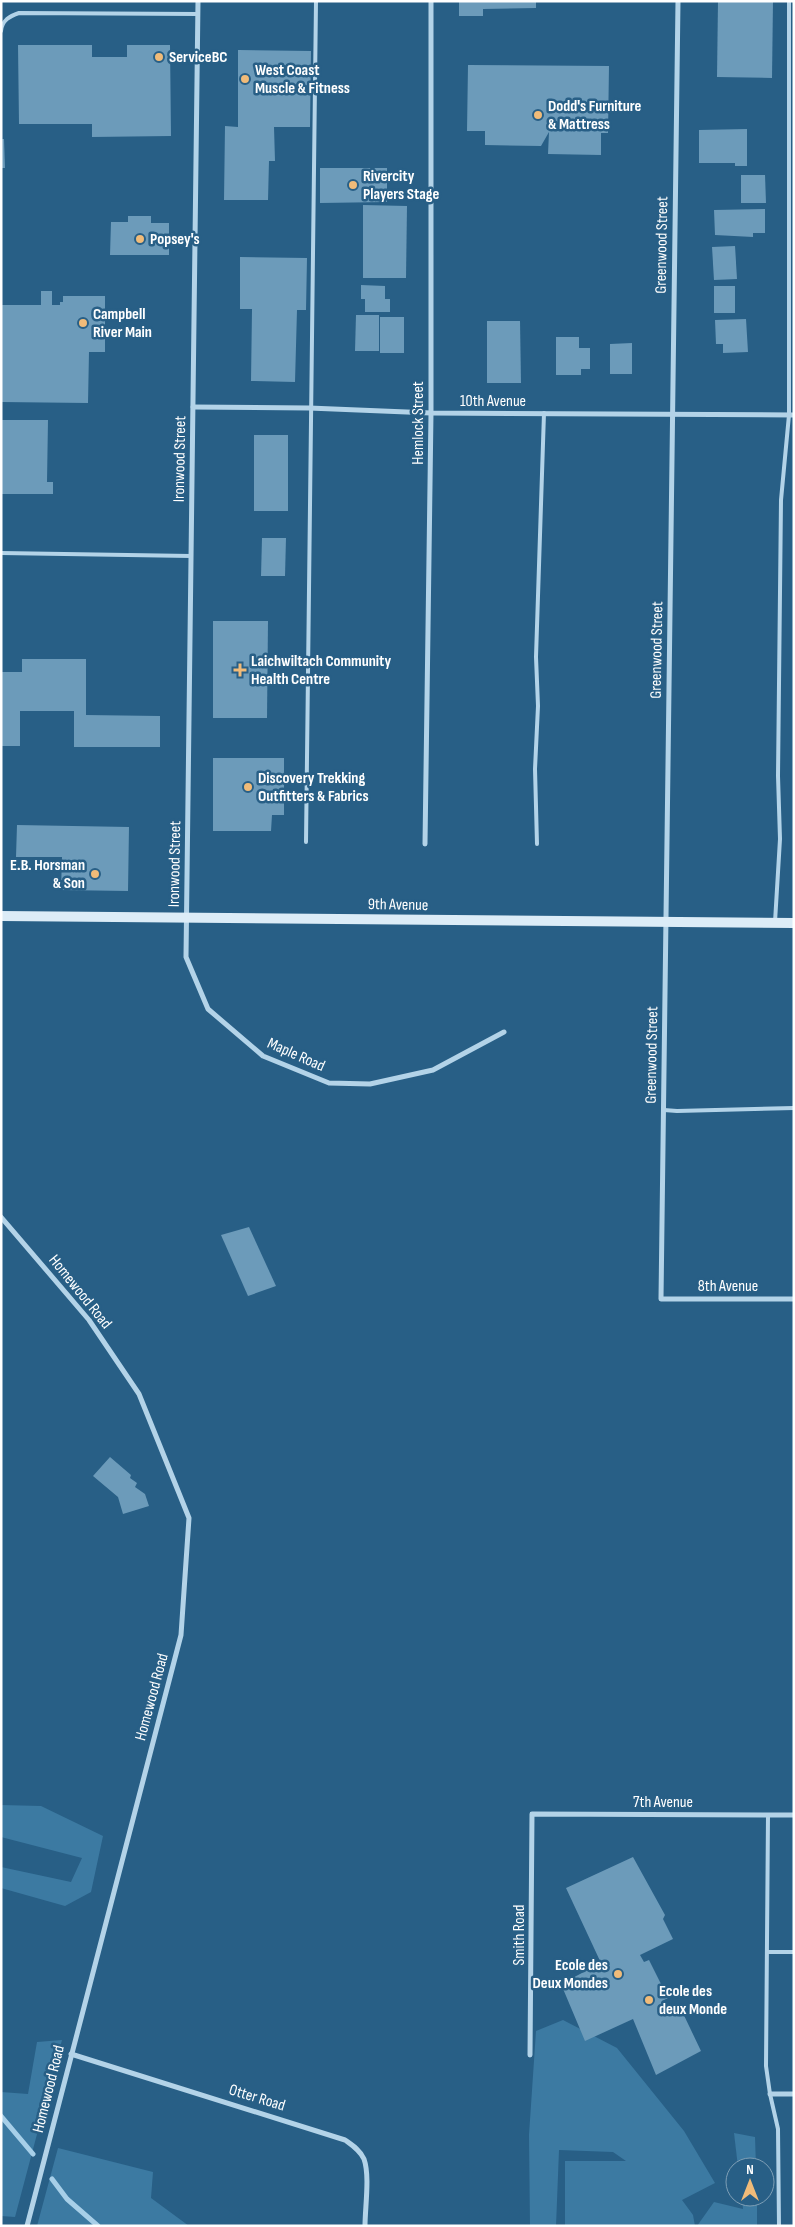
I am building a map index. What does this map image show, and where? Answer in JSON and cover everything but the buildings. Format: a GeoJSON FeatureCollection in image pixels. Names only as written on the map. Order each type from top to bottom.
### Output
{"type":"FeatureCollection","features":[{"type":"Feature","properties":{"kind":"main road","name":"9th Avenue"},"geometry":{"type":"LineString","coordinates":[[1,916],[666,924],[794,923]]}},
{"type":"Feature","properties":{"kind":"street","name":"Ironwood Street"},"geometry":{"type":"LineString","coordinates":[[187,917],[198,1]]}},
{"type":"Feature","properties":{"kind":"street","name":"Hemlock Street"},"geometry":{"type":"LineString","coordinates":[[425,844],[431,413],[431,1]]}},
{"type":"Feature","properties":{"kind":"street","name":"Greenwood Street"},"geometry":{"type":"LineString","coordinates":[[661,1298],[678,1]]}},
{"type":"Feature","properties":{"kind":"street","name":"10th Avenue"},"geometry":{"type":"LineString","coordinates":[[193,407],[309,408],[431,413],[791,415]]}},
{"type":"Feature","properties":{"kind":"street","name":"Maple Road"},"geometry":{"type":"LineString","coordinates":[[187,917],[186,957],[208,1009],[262,1056],[309,1076],[329,1083],[370,1084],[411,1075],[433,1070],[504,1032]]}},
{"type":"Feature","properties":{"kind":"street","name":"Homewood Road"},"geometry":{"type":"LineString","coordinates":[[1,1217],[89,1320],[139,1394],[189,1518],[181,1635],[27,2226]]}},
{"type":"Feature","properties":{"kind":"street","name":"8th Avenue"},"geometry":{"type":"LineString","coordinates":[[661,1298],[794,1299]]}},
{"type":"Feature","properties":{"kind":"street","name":"7th Avenue"},"geometry":{"type":"LineString","coordinates":[[532,1814],[794,1815]]}},
{"type":"Feature","properties":{"kind":"street","name":"Smith Road"},"geometry":{"type":"LineString","coordinates":[[530,2056],[532,1814]]}},
{"type":"Feature","properties":{"kind":"street","name":"Otter Road"},"geometry":{"type":"LineString","coordinates":[[71,2054],[345,2140],[355,2147],[363,2158],[366,2172],[365,2226]]}},
{"type":"Feature","properties":{"kind":"street"},"geometry":{"type":"LineString","coordinates":[[770,2094],[794,2094]]}},
{"type":"Feature","properties":{"kind":"lane"},"geometry":{"type":"LineString","coordinates":[[306,842],[309,408],[316,1]]}},
{"type":"Feature","properties":{"kind":"lane"},"geometry":{"type":"LineString","coordinates":[[775,924],[780,839],[778,776],[781,500],[791,415],[789,1]]}},
{"type":"Feature","properties":{"kind":"lane"},"geometry":{"type":"LineString","coordinates":[[1,30],[2,25],[9,16],[19,13],[198,14]]}},
{"type":"Feature","properties":{"kind":"lane"},"geometry":{"type":"LineString","coordinates":[[537,844],[535,769],[538,706],[536,657],[544,413]]}},
{"type":"Feature","properties":{"kind":"lane"},"geometry":{"type":"LineString","coordinates":[[1,553],[191,556]]}},
{"type":"Feature","properties":{"kind":"lane"},"geometry":{"type":"LineString","coordinates":[[664,1110],[794,1108]]}},
{"type":"Feature","properties":{"kind":"lane"},"geometry":{"type":"LineString","coordinates":[[768,1814],[766,2066],[778,2129],[779,2226]]}},
{"type":"Feature","properties":{"kind":"lane"},"geometry":{"type":"LineString","coordinates":[[767,1952],[794,1952]]}},
{"type":"Feature","properties":{"kind":"shaded area"},"geometry":{"type":"Polygon","coordinates":[[[1,1805],[41,1806],[103,1836],[91,1892],[65,1906],[1,1888],[1,1867],[71,1882],[82,1858],[1,1837],[1,1805]]]}},
{"type":"Feature","properties":{"kind":"shaded area"},"geometry":{"type":"Polygon","coordinates":[[[563,2020],[617,2048],[684,2131],[715,2183],[682,2200],[693,2215],[695,2226],[565,2226],[565,2161],[626,2161],[613,2152],[559,2150],[556,2226],[530,2226],[529,2135],[536,2031],[563,2020]]]}},
{"type":"Feature","properties":{"kind":"shaded area"},"geometry":{"type":"Polygon","coordinates":[[[62,2040],[15,2217],[1,2216],[1,2092],[28,2094],[37,2042],[62,2040]]]}},
{"type":"Feature","properties":{"kind":"shaded area"},"geometry":{"type":"Polygon","coordinates":[[[734,2133],[755,2137],[756,2157],[737,2157],[734,2133]]]}},
{"type":"Feature","properties":{"kind":"shaded area"},"geometry":{"type":"Polygon","coordinates":[[[58,2148],[153,2172],[151,2198],[189,2226],[37,2226],[58,2148]]]}},
{"type":"Feature","properties":{"kind":"shaded area"},"geometry":{"type":"Polygon","coordinates":[[[714,2202],[725,2205],[725,2207],[743,2209],[743,2207],[757,2207],[757,2226],[697,2226],[714,2202]]]}},
{"type":"Feature","properties":{"kind":"waterway"},"geometry":{"type":"LineString","coordinates":[[1,2116],[33,2154]]}},
{"type":"Feature","properties":{"kind":"waterway"},"geometry":{"type":"LineString","coordinates":[[52,2179],[67,2199],[98,2226]]}},
{"type":"Feature","properties":{"kind":"place","name":"ServiceBC"},"geometry":{"type":"Point","coordinates":[159,57]}},
{"type":"Feature","properties":{"kind":"place","name":"West Coast Muscle & Fitness"},"geometry":{"type":"Point","coordinates":[245,79]}},
{"type":"Feature","properties":{"kind":"place","name":"Dodd's Furniture & Mattress"},"geometry":{"type":"Point","coordinates":[538,115]}},
{"type":"Feature","properties":{"kind":"place","name":"Rivercity Players Stage"},"geometry":{"type":"Point","coordinates":[353,185]}},
{"type":"Feature","properties":{"kind":"place","name":"Popsey's"},"geometry":{"type":"Point","coordinates":[140,239]}},
{"type":"Feature","properties":{"kind":"place","name":"Campbell River Main"},"geometry":{"type":"Point","coordinates":[83,323]}},
{"type":"Feature","properties":{"kind":"place","name":"Laichwiltach Community Health Centre"},"geometry":{"type":"Point","coordinates":[240,670]}},
{"type":"Feature","properties":{"kind":"place","name":"Discovery Trekking Outfitters & Fabrics"},"geometry":{"type":"Point","coordinates":[248,787]}},
{"type":"Feature","properties":{"kind":"place","name":"E.B. Horsman & Son"},"geometry":{"type":"Point","coordinates":[95,874]}},
{"type":"Feature","properties":{"kind":"place","name":"Ecole des Deux Mondes"},"geometry":{"type":"Point","coordinates":[618,1974]}},
{"type":"Feature","properties":{"kind":"place","name":"Ecole des deux Monde"},"geometry":{"type":"Point","coordinates":[649,2000]}}]}
